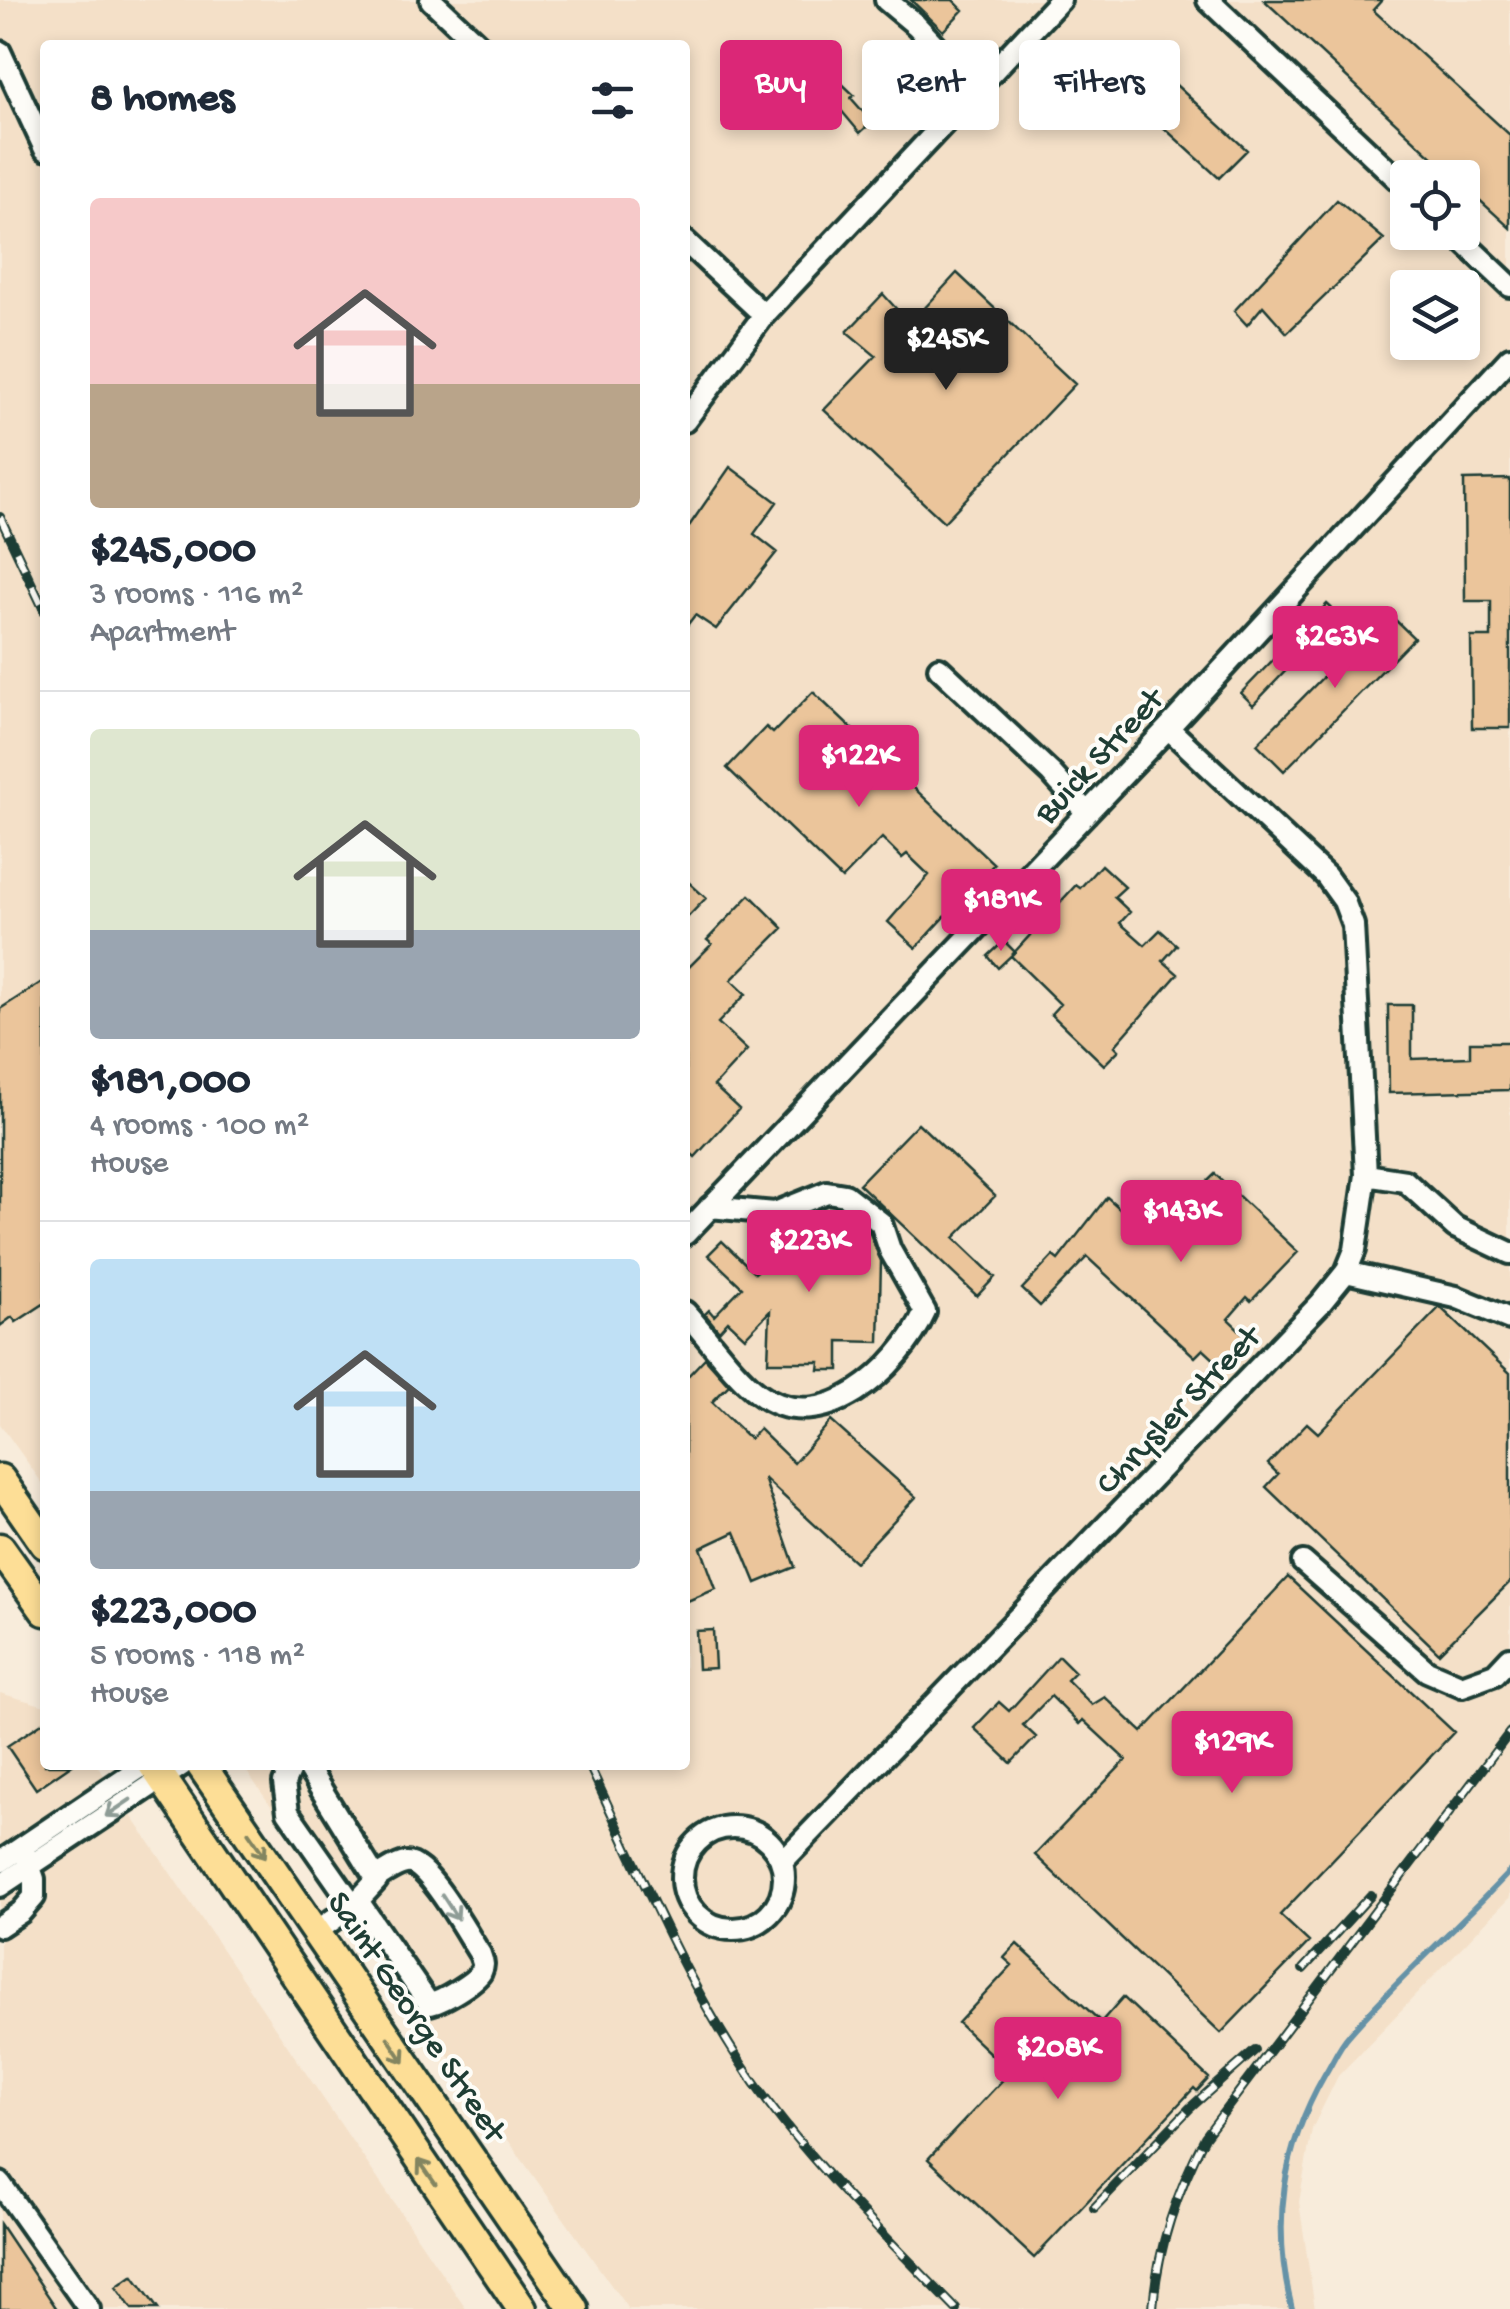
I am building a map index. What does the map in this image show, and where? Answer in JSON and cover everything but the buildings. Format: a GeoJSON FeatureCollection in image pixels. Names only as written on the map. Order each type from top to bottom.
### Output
{"type":"FeatureCollection","features":[{"type":"Feature","properties":{"kind":"main road"},"geometry":{"type":"LineString","coordinates":[[0,1479],[40,1537]]}},
{"type":"Feature","properties":{"kind":"main road"},"geometry":{"type":"LineString","coordinates":[[0,1548],[40,1604]]}},
{"type":"Feature","properties":{"kind":"main road"},"geometry":{"type":"LineString","coordinates":[[161,1770],[522,2309]]}},
{"type":"Feature","properties":{"kind":"main road","name":"Saint George Street"},"geometry":{"type":"LineString","coordinates":[[204,1770],[574,2309]]}},
{"type":"Feature","properties":{"kind":"lane"},"geometry":{"type":"LineString","coordinates":[[431,0],[473,40]]}},
{"type":"Feature","properties":{"kind":"lane"},"geometry":{"type":"LineString","coordinates":[[886,0],[929,40]]}},
{"type":"Feature","properties":{"kind":"lane"},"geometry":{"type":"LineString","coordinates":[[999,65],[1060,0]]}},
{"type":"Feature","properties":{"kind":"lane"},"geometry":{"type":"LineString","coordinates":[[1208,0],[1390,172]]}},
{"type":"Feature","properties":{"kind":"lane"},"geometry":{"type":"LineString","coordinates":[[0,52],[40,138]]}},
{"type":"Feature","properties":{"kind":"lane"},"geometry":{"type":"LineString","coordinates":[[690,414],[764,316],[938,130]]}},
{"type":"Feature","properties":{"kind":"lane"},"geometry":{"type":"LineString","coordinates":[[690,246],[764,316]]}},
{"type":"Feature","properties":{"kind":"lane"},"geometry":{"type":"LineString","coordinates":[[1472,250],[1510,286]]}},
{"type":"Feature","properties":{"kind":"lane","name":"Buick Street"},"geometry":{"type":"LineString","coordinates":[[690,1229],[1168,728],[1510,358]]}},
{"type":"Feature","properties":{"kind":"lane"},"geometry":{"type":"LineString","coordinates":[[938,668],[1051,773],[1087,813]]}},
{"type":"Feature","properties":{"kind":"lane","name":"Chrysler Street"},"geometry":{"type":"LineString","coordinates":[[782,1862],[1307,1318],[1346,1272],[1360,1229],[1366,1176],[1353,925],[1344,901],[1326,876],[1168,728]]}},
{"type":"Feature","properties":{"kind":"lane"},"geometry":{"type":"LineString","coordinates":[[1366,1176],[1404,1182],[1455,1227],[1510,1253]]}},
{"type":"Feature","properties":{"kind":"lane"},"geometry":{"type":"LineString","coordinates":[[690,1318],[757,1392],[788,1406],[817,1407],[845,1399],[886,1370],[914,1337],[925,1312],[890,1250],[881,1222],[845,1195],[827,1192],[776,1213],[710,1208]]}},
{"type":"Feature","properties":{"kind":"lane"},"geometry":{"type":"LineString","coordinates":[[1346,1272],[1456,1297],[1510,1318]]}},
{"type":"Feature","properties":{"kind":"lane"},"geometry":{"type":"LineString","coordinates":[[1303,1562],[1427,1671],[1462,1686],[1495,1674],[1510,1658]]}},
{"type":"Feature","properties":{"kind":"lane"},"geometry":{"type":"LineString","coordinates":[[0,1886],[26,1857],[157,1770]]}},
{"type":"Feature","properties":{"kind":"lane"},"geometry":{"type":"LineString","coordinates":[[290,1770],[284,1783],[288,1812],[422,1998],[429,2004],[438,2004],[480,1974],[480,1954],[430,1877],[412,1863],[404,1863],[377,1878]]}},
{"type":"Feature","properties":{"kind":"lane"},"geometry":{"type":"LineString","coordinates":[[309,1770],[377,1878],[377,1883],[355,1903],[316,1931]]}},
{"type":"Feature","properties":{"kind":"lane"},"geometry":{"type":"LineString","coordinates":[[740,1827],[758,1833],[772,1845],[782,1862],[785,1880],[781,1899],[754,1926],[736,1930],[717,1928],[700,1918],[688,1904],[682,1886],[682,1867],[703,1836],[721,1828],[740,1827]]}},
{"type":"Feature","properties":{"kind":"lane"},"geometry":{"type":"LineString","coordinates":[[0,1862],[26,1857]]}},
{"type":"Feature","properties":{"kind":"lane"},"geometry":{"type":"LineString","coordinates":[[0,1926],[34,1897],[34,1879],[26,1857]]}},
{"type":"Feature","properties":{"kind":"lane"},"geometry":{"type":"LineString","coordinates":[[0,2184],[88,2309]]}},
{"type":"Feature","properties":{"kind":"shaded area"},"geometry":{"type":"Polygon","coordinates":[[[0,0],[1510,0],[1510,1897],[1338,2076],[1312,2129],[1299,2202],[1315,2309],[628,2309],[246,1770],[690,1770],[690,40],[40,40],[40,1480],[0,1424],[0,0]]]}},
{"type":"Feature","properties":{"kind":"shaded area"},"geometry":{"type":"Polygon","coordinates":[[[0,1693],[40,1705],[40,1770],[100,1770],[466,2309],[0,2309],[0,1693]]]}},
{"type":"Feature","properties":{"kind":"waterway"},"geometry":{"type":"LineString","coordinates":[[1292,2309],[1282,2247],[1284,2188],[1310,2102],[1349,2035],[1510,1871]]}},
{"type":"Feature","properties":{"kind":"railway"},"geometry":{"type":"LineString","coordinates":[[0,517],[40,601]]}},
{"type":"Feature","properties":{"kind":"railway"},"geometry":{"type":"LineString","coordinates":[[1153,2309],[1170,2220],[1205,2137],[1510,1732]]}},
{"type":"Feature","properties":{"kind":"railway"},"geometry":{"type":"LineString","coordinates":[[591,1770],[670,1938],[740,2062],[811,2156],[956,2309]]}},
{"type":"Feature","properties":{"kind":"railway"},"geometry":{"type":"LineString","coordinates":[[1303,1969],[1371,1895]]}},
{"type":"Feature","properties":{"kind":"railway"},"geometry":{"type":"LineString","coordinates":[[1094,2208],[1190,2108],[1255,2050]]}}]}
